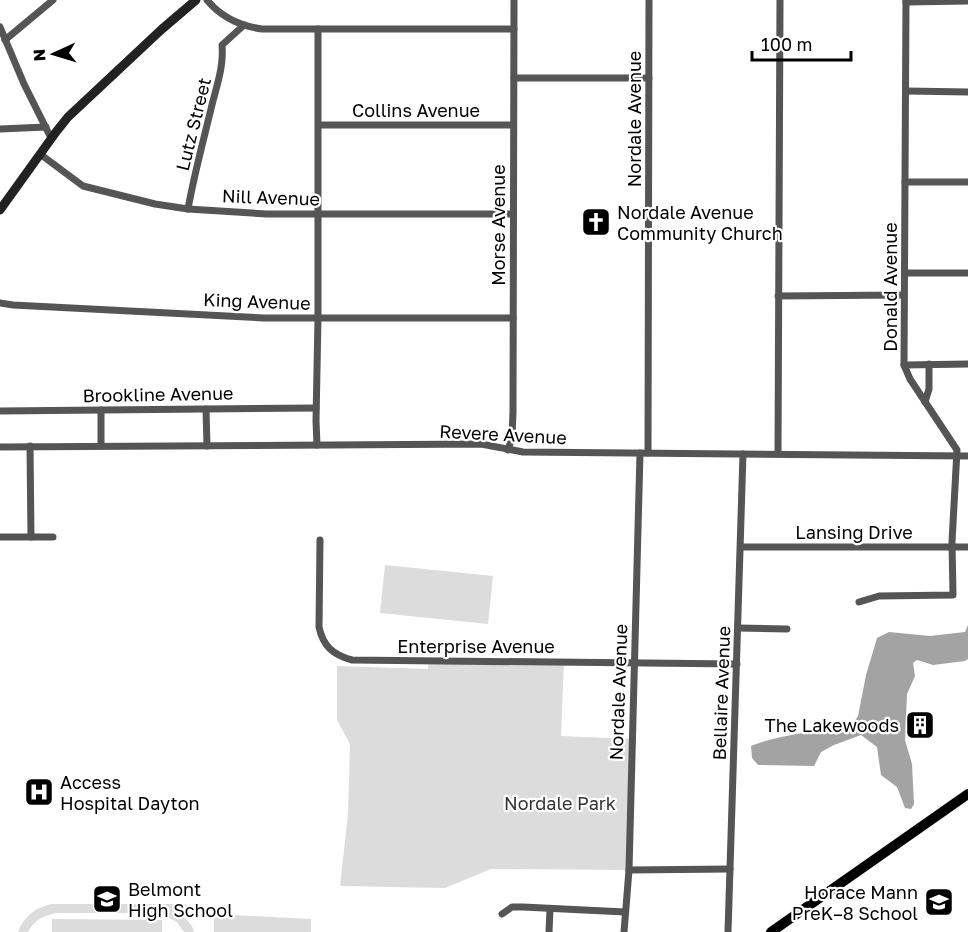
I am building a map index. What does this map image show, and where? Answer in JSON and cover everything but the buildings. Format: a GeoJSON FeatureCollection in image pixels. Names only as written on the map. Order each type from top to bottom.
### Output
{"type":"FeatureCollection","features":[{"type":"Feature","properties":{"kind":"main road"},"geometry":{"type":"LineString","coordinates":[[771,932],[968,794]]}},
{"type":"Feature","properties":{"kind":"street"},"geometry":{"type":"LineString","coordinates":[[51,138],[2,33],[53,0]]}},
{"type":"Feature","properties":{"kind":"street"},"geometry":{"type":"LineString","coordinates":[[0,210],[68,117],[196,0]]}},
{"type":"Feature","properties":{"kind":"street"},"geometry":{"type":"LineString","coordinates":[[207,0],[225,16],[244,26],[262,29],[514,28]]}},
{"type":"Feature","properties":{"kind":"street","name":"Morse Avenue"},"geometry":{"type":"LineString","coordinates":[[508,450],[512,437],[513,412],[514,0]]}},
{"type":"Feature","properties":{"kind":"street","name":"Nordale Avenue"},"geometry":{"type":"LineString","coordinates":[[624,932],[644,453],[649,0]]}},
{"type":"Feature","properties":{"kind":"street"},"geometry":{"type":"LineString","coordinates":[[778,454],[780,0]]}},
{"type":"Feature","properties":{"kind":"street"},"geometry":{"type":"LineString","coordinates":[[906,1],[968,1]]}},
{"type":"Feature","properties":{"kind":"street","name":"Donald Avenue"},"geometry":{"type":"LineString","coordinates":[[906,1],[904,365],[910,379],[957,450],[957,456]]}},
{"type":"Feature","properties":{"kind":"street","name":"Lutz Street"},"geometry":{"type":"LineString","coordinates":[[188,209],[202,143],[221,76],[222,45],[244,26]]}},
{"type":"Feature","properties":{"kind":"street"},"geometry":{"type":"LineString","coordinates":[[317,445],[318,29]]}},
{"type":"Feature","properties":{"kind":"street"},"geometry":{"type":"LineString","coordinates":[[514,78],[648,78]]}},
{"type":"Feature","properties":{"kind":"street"},"geometry":{"type":"LineString","coordinates":[[906,91],[968,92]]}},
{"type":"Feature","properties":{"kind":"street","name":"Collins Avenue"},"geometry":{"type":"LineString","coordinates":[[319,125],[513,125]]}},
{"type":"Feature","properties":{"kind":"street"},"geometry":{"type":"LineString","coordinates":[[0,129],[46,127]]}},
{"type":"Feature","properties":{"kind":"street","name":"Nill Avenue"},"geometry":{"type":"LineString","coordinates":[[40,154],[86,187],[155,204],[188,209],[266,214],[513,214]]}},
{"type":"Feature","properties":{"kind":"street"},"geometry":{"type":"LineString","coordinates":[[905,182],[968,182]]}},
{"type":"Feature","properties":{"kind":"street"},"geometry":{"type":"LineString","coordinates":[[905,273],[968,273]]}},
{"type":"Feature","properties":{"kind":"street"},"geometry":{"type":"LineString","coordinates":[[778,296],[904,295]]}},
{"type":"Feature","properties":{"kind":"street","name":"King Avenue"},"geometry":{"type":"LineString","coordinates":[[0,303],[264,318],[513,318]]}},
{"type":"Feature","properties":{"kind":"street"},"geometry":{"type":"LineString","coordinates":[[925,402],[929,389],[929,364]]}},
{"type":"Feature","properties":{"kind":"street"},"geometry":{"type":"LineString","coordinates":[[904,365],[968,364]]}},
{"type":"Feature","properties":{"kind":"street","name":"Brookline Avenue"},"geometry":{"type":"LineString","coordinates":[[0,411],[316,408]]}},
{"type":"Feature","properties":{"kind":"street"},"geometry":{"type":"LineString","coordinates":[[206,409],[207,446]]}},
{"type":"Feature","properties":{"kind":"street"},"geometry":{"type":"LineString","coordinates":[[101,410],[101,446]]}},
{"type":"Feature","properties":{"kind":"street","name":"Revere Avenue"},"geometry":{"type":"LineString","coordinates":[[0,447],[481,444],[523,452],[968,456]]}},
{"type":"Feature","properties":{"kind":"street"},"geometry":{"type":"LineString","coordinates":[[30,446],[31,537]]}},
{"type":"Feature","properties":{"kind":"street","name":"Bellaire Avenue"},"geometry":{"type":"LineString","coordinates":[[729,932],[743,454]]}},
{"type":"Feature","properties":{"kind":"street"},"geometry":{"type":"LineString","coordinates":[[858,602],[879,596],[953,595],[952,547],[957,456]]}},
{"type":"Feature","properties":{"kind":"street"},"geometry":{"type":"LineString","coordinates":[[0,537],[53,537]]}},
{"type":"Feature","properties":{"kind":"street","name":"Enterprise Avenue"},"geometry":{"type":"LineString","coordinates":[[320,540],[319,627],[321,636],[331,651],[344,658],[351,660],[737,664]]}},
{"type":"Feature","properties":{"kind":"street","name":"Lansing Drive"},"geometry":{"type":"LineString","coordinates":[[741,547],[968,548]]}},
{"type":"Feature","properties":{"kind":"street"},"geometry":{"type":"LineString","coordinates":[[738,628],[787,629]]}},
{"type":"Feature","properties":{"kind":"street"},"geometry":{"type":"LineString","coordinates":[[628,870],[730,869]]}},
{"type":"Feature","properties":{"kind":"street"},"geometry":{"type":"LineString","coordinates":[[502,914],[512,907],[625,912]]}},
{"type":"Feature","properties":{"kind":"street"},"geometry":{"type":"LineString","coordinates":[[549,909],[549,932]]}},
{"type":"Feature","properties":{"kind":"green space"},"geometry":{"type":"Polygon","coordinates":[[[385,565],[493,576],[488,624],[380,613],[385,565]]]}},
{"type":"Feature","properties":{"kind":"green space","name":"Nordale Park"},"geometry":{"type":"Polygon","coordinates":[[[429,660],[564,661],[561,736],[632,739],[629,870],[491,869],[445,888],[340,886],[348,814],[350,744],[337,720],[337,666],[428,669],[429,660]]]}},
{"type":"Feature","properties":{"kind":"green space"},"geometry":{"type":"Polygon","coordinates":[[[52,904],[186,904],[187,914],[182,914],[194,932],[184,932],[177,922],[160,913],[57,913],[40,919],[28,932],[18,932],[31,913],[52,904]]]}},
{"type":"Feature","properties":{"kind":"green space"},"geometry":{"type":"Polygon","coordinates":[[[214,914],[311,919],[311,932],[214,932],[214,914]]]}},
{"type":"Feature","properties":{"kind":"green space"},"geometry":{"type":"Polygon","coordinates":[[[52,919],[162,920],[162,932],[52,932],[52,919]]]}},
{"type":"Feature","properties":{"kind":"shaded area"},"geometry":{"type":"Polygon","coordinates":[[[968,625],[968,659],[933,665],[917,660],[913,663],[915,676],[907,694],[905,740],[912,764],[914,804],[911,809],[905,808],[897,787],[881,775],[877,747],[861,735],[821,752],[814,766],[758,765],[752,758],[751,746],[757,744],[811,732],[827,731],[836,735],[850,728],[858,716],[866,675],[877,638],[889,632],[930,636],[965,632],[968,625]]]}},
{"type":"Feature","properties":{"kind":"place","name":"Nordale Avenue Community Church"},"geometry":{"type":"Point","coordinates":[596,222]}},
{"type":"Feature","properties":{"kind":"place","name":"The Lakewoods"},"geometry":{"type":"Point","coordinates":[920,725]}},
{"type":"Feature","properties":{"kind":"place","name":"Access Hospital Dayton"},"geometry":{"type":"Point","coordinates":[39,792]}},
{"type":"Feature","properties":{"kind":"place","name":"Belmont High School"},"geometry":{"type":"Point","coordinates":[107,899]}},
{"type":"Feature","properties":{"kind":"place","name":"Horace Mann PreK–8 School"},"geometry":{"type":"Point","coordinates":[939,902]}}]}
